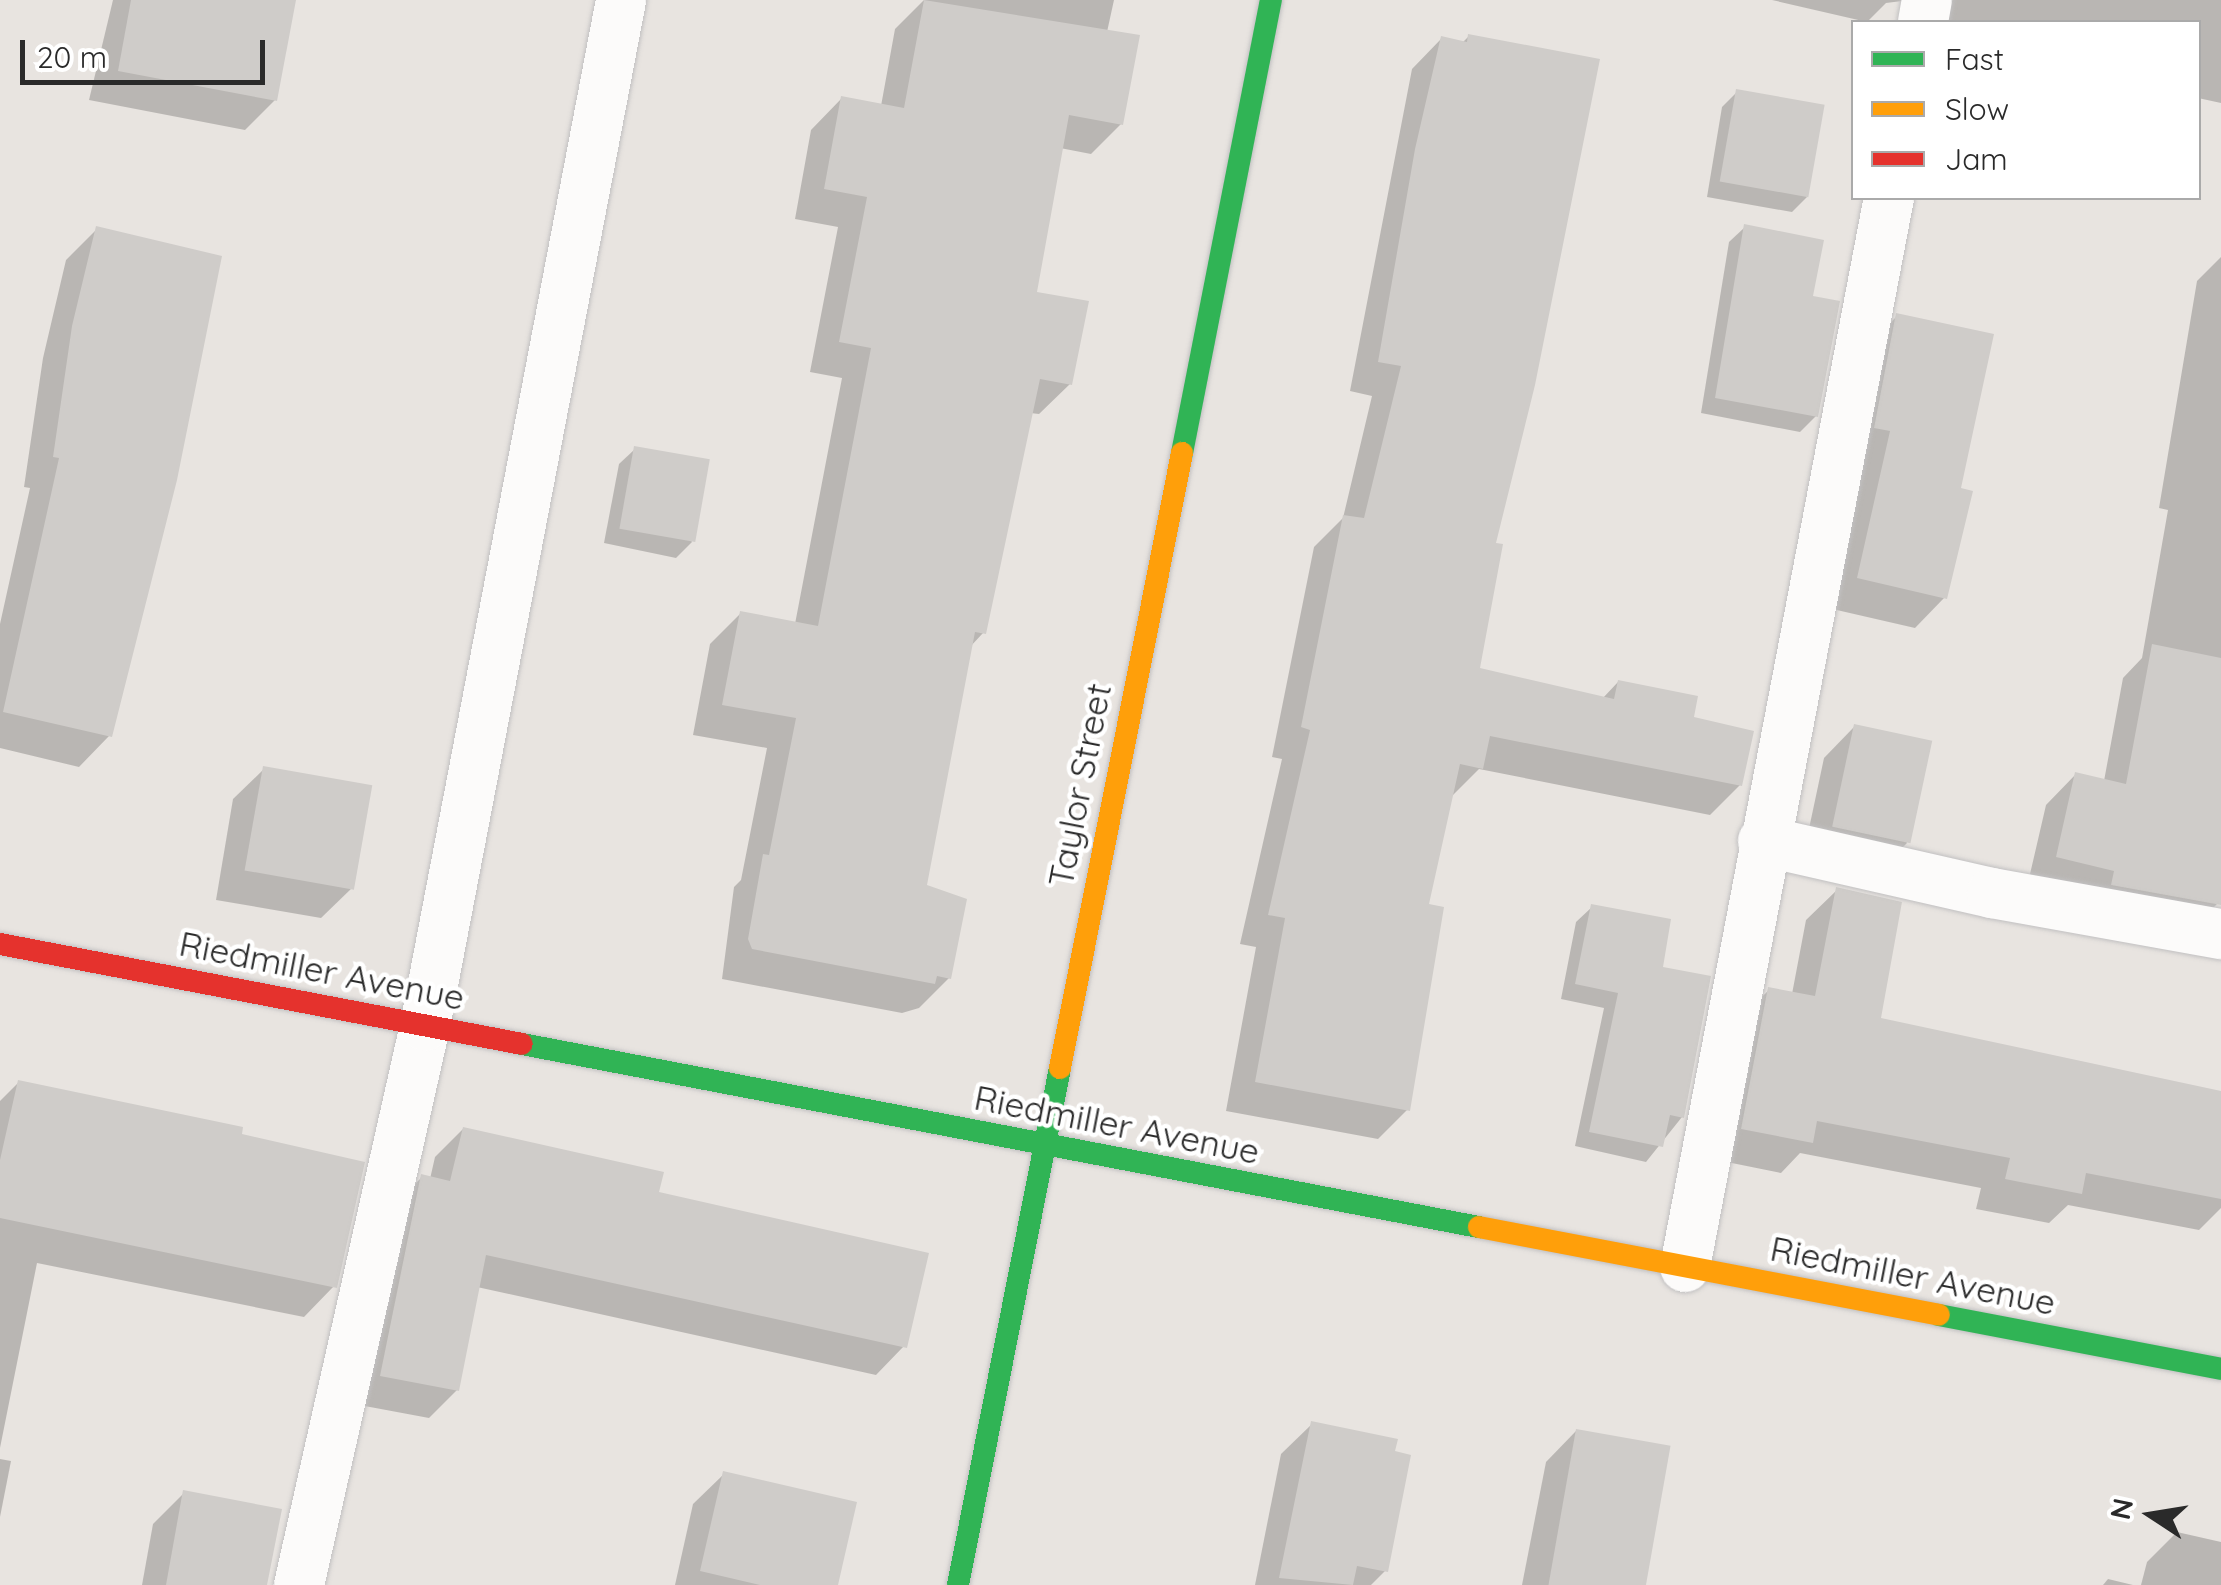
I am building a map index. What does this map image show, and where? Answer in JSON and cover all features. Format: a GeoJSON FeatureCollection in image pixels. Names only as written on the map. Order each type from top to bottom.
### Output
{"type":"FeatureCollection","features":[{"type":"Feature","properties":{"kind":"street","name":"Taylor Street"},"geometry":{"type":"LineString","coordinates":[[958,1585],[1271,0]]}},
{"type":"Feature","properties":{"kind":"street","name":"Riedmiller Avenue"},"geometry":{"type":"LineString","coordinates":[[0,944],[2221,1369]]}},
{"type":"Feature","properties":{"kind":"lane"},"geometry":{"type":"LineString","coordinates":[[300,1585],[426,1026],[621,0]]}},
{"type":"Feature","properties":{"kind":"lane"},"geometry":{"type":"LineString","coordinates":[[1685,1267],[1763,842],[1889,200]]}},
{"type":"Feature","properties":{"kind":"lane"},"geometry":{"type":"LineString","coordinates":[[1763,842],[1992,893],[2221,934]]}},
{"type":"Feature","properties":{"kind":"building"},"geometry":{"type":"Polygon","coordinates":[[[131,0],[296,0],[277,101],[118,71],[131,0]]]}},
{"type":"Feature","properties":{"kind":"building"},"geometry":{"type":"Polygon","coordinates":[[[924,0],[1140,35],[1123,125],[1069,115],[1037,292],[1089,301],[1072,385],[1040,379],[986,634],[975,632],[927,885],[967,899],[951,979],[937,976],[935,984],[752,949],[748,939],[763,854],[769,855],[796,718],[722,705],[740,611],[818,626],[871,348],[839,342],[867,197],[824,189],[841,96],[904,108],[924,0]]]}},
{"type":"Feature","properties":{"kind":"building"},"geometry":{"type":"Polygon","coordinates":[[[1468,34],[1600,59],[1535,385],[1496,543],[1503,544],[1480,668],[1614,699],[1618,680],[1698,696],[1694,717],[1754,731],[1742,786],[1490,736],[1483,769],[1460,764],[1429,904],[1444,907],[1410,1111],[1255,1082],[1285,918],[1268,915],[1310,730],[1301,727],[1343,515],[1364,518],[1401,366],[1378,362],[1415,149],[1441,36],[1467,42],[1468,34]]]}},
{"type":"Feature","properties":{"kind":"building"},"geometry":{"type":"Polygon","coordinates":[[[1736,89],[1825,105],[1808,197],[1720,182],[1736,89]]]}},
{"type":"Feature","properties":{"kind":"building"},"geometry":{"type":"Polygon","coordinates":[[[1744,224],[1824,240],[1813,296],[1840,301],[1818,417],[1715,398],[1744,224]]]}},
{"type":"Feature","properties":{"kind":"building"},"geometry":{"type":"Polygon","coordinates":[[[96,226],[222,256],[177,480],[112,737],[3,712],[59,458],[53,457],[72,326],[96,226]]]}},
{"type":"Feature","properties":{"kind":"building"},"geometry":{"type":"Polygon","coordinates":[[[1896,313],[1994,334],[1961,488],[1973,491],[1947,599],[1857,578],[1890,431],[1874,428],[1896,313]]]}},
{"type":"Feature","properties":{"kind":"building"},"geometry":{"type":"Polygon","coordinates":[[[634,446],[710,459],[695,542],[619,529],[634,446]]]}},
{"type":"Feature","properties":{"kind":"building"},"geometry":{"type":"Polygon","coordinates":[[[2152,644],[2221,658],[2221,905],[2111,885],[2114,871],[2056,857],[2075,772],[2126,784],[2152,644]]]}},
{"type":"Feature","properties":{"kind":"building"},"geometry":{"type":"Polygon","coordinates":[[[1854,724],[1932,741],[1910,843],[1832,827],[1854,724]]]}},
{"type":"Feature","properties":{"kind":"building"},"geometry":{"type":"Polygon","coordinates":[[[263,766],[372,785],[354,890],[245,870],[263,766]]]}},
{"type":"Feature","properties":{"kind":"building"},"geometry":{"type":"Polygon","coordinates":[[[1836,887],[1902,902],[1881,1018],[2221,1091],[2221,1199],[2086,1173],[2082,1194],[2005,1179],[2010,1158],[1817,1121],[1813,1143],[1741,1129],[1768,987],[1815,996],[1836,887]]]}},
{"type":"Feature","properties":{"kind":"building"},"geometry":{"type":"Polygon","coordinates":[[[1591,904],[1671,919],[1663,967],[1711,976],[1684,1118],[1670,1115],[1663,1147],[1589,1132],[1618,993],[1575,984],[1591,904]]]}},
{"type":"Feature","properties":{"kind":"building"},"geometry":{"type":"Polygon","coordinates":[[[18,1080],[243,1127],[242,1134],[365,1162],[337,1288],[0,1218],[0,1160],[18,1080]]]}},
{"type":"Feature","properties":{"kind":"building"},"geometry":{"type":"Polygon","coordinates":[[[463,1127],[664,1172],[659,1192],[929,1253],[907,1348],[486,1255],[459,1391],[380,1376],[421,1174],[450,1181],[463,1127]]]}},
{"type":"Feature","properties":{"kind":"building"},"geometry":{"type":"Polygon","coordinates":[[[1311,1421],[1398,1439],[1395,1451],[1411,1455],[1388,1572],[1357,1566],[1353,1585],[1279,1578],[1311,1421]]]}},
{"type":"Feature","properties":{"kind":"building"},"geometry":{"type":"Polygon","coordinates":[[[1576,1429],[1671,1446],[1646,1585],[1548,1585],[1576,1429]]]}},
{"type":"Feature","properties":{"kind":"building"},"geometry":{"type":"Polygon","coordinates":[[[723,1471],[857,1502],[838,1585],[760,1585],[700,1571],[723,1471]]]}},
{"type":"Feature","properties":{"kind":"building"},"geometry":{"type":"Polygon","coordinates":[[[183,1490],[282,1509],[267,1585],[166,1585],[183,1490]]]}},
{"type":"Feature","properties":{"kind":"traffic: fast"},"geometry":{"type":"LineString","coordinates":[[1182,453],[1271,0]]}},
{"type":"Feature","properties":{"kind":"traffic: fast"},"geometry":{"type":"LineString","coordinates":[[522,1044],[1479,1227]]}},
{"type":"Feature","properties":{"kind":"traffic: fast"},"geometry":{"type":"LineString","coordinates":[[958,1585],[1060,1068]]}},
{"type":"Feature","properties":{"kind":"traffic: fast"},"geometry":{"type":"LineString","coordinates":[[1939,1315],[2221,1369]]}},
{"type":"Feature","properties":{"kind":"traffic: slow"},"geometry":{"type":"LineString","coordinates":[[1060,1068],[1182,453]]}},
{"type":"Feature","properties":{"kind":"traffic: slow"},"geometry":{"type":"LineString","coordinates":[[1479,1227],[1939,1315]]}},
{"type":"Feature","properties":{"kind":"traffic: jam"},"geometry":{"type":"LineString","coordinates":[[0,944],[522,1044]]}}]}
